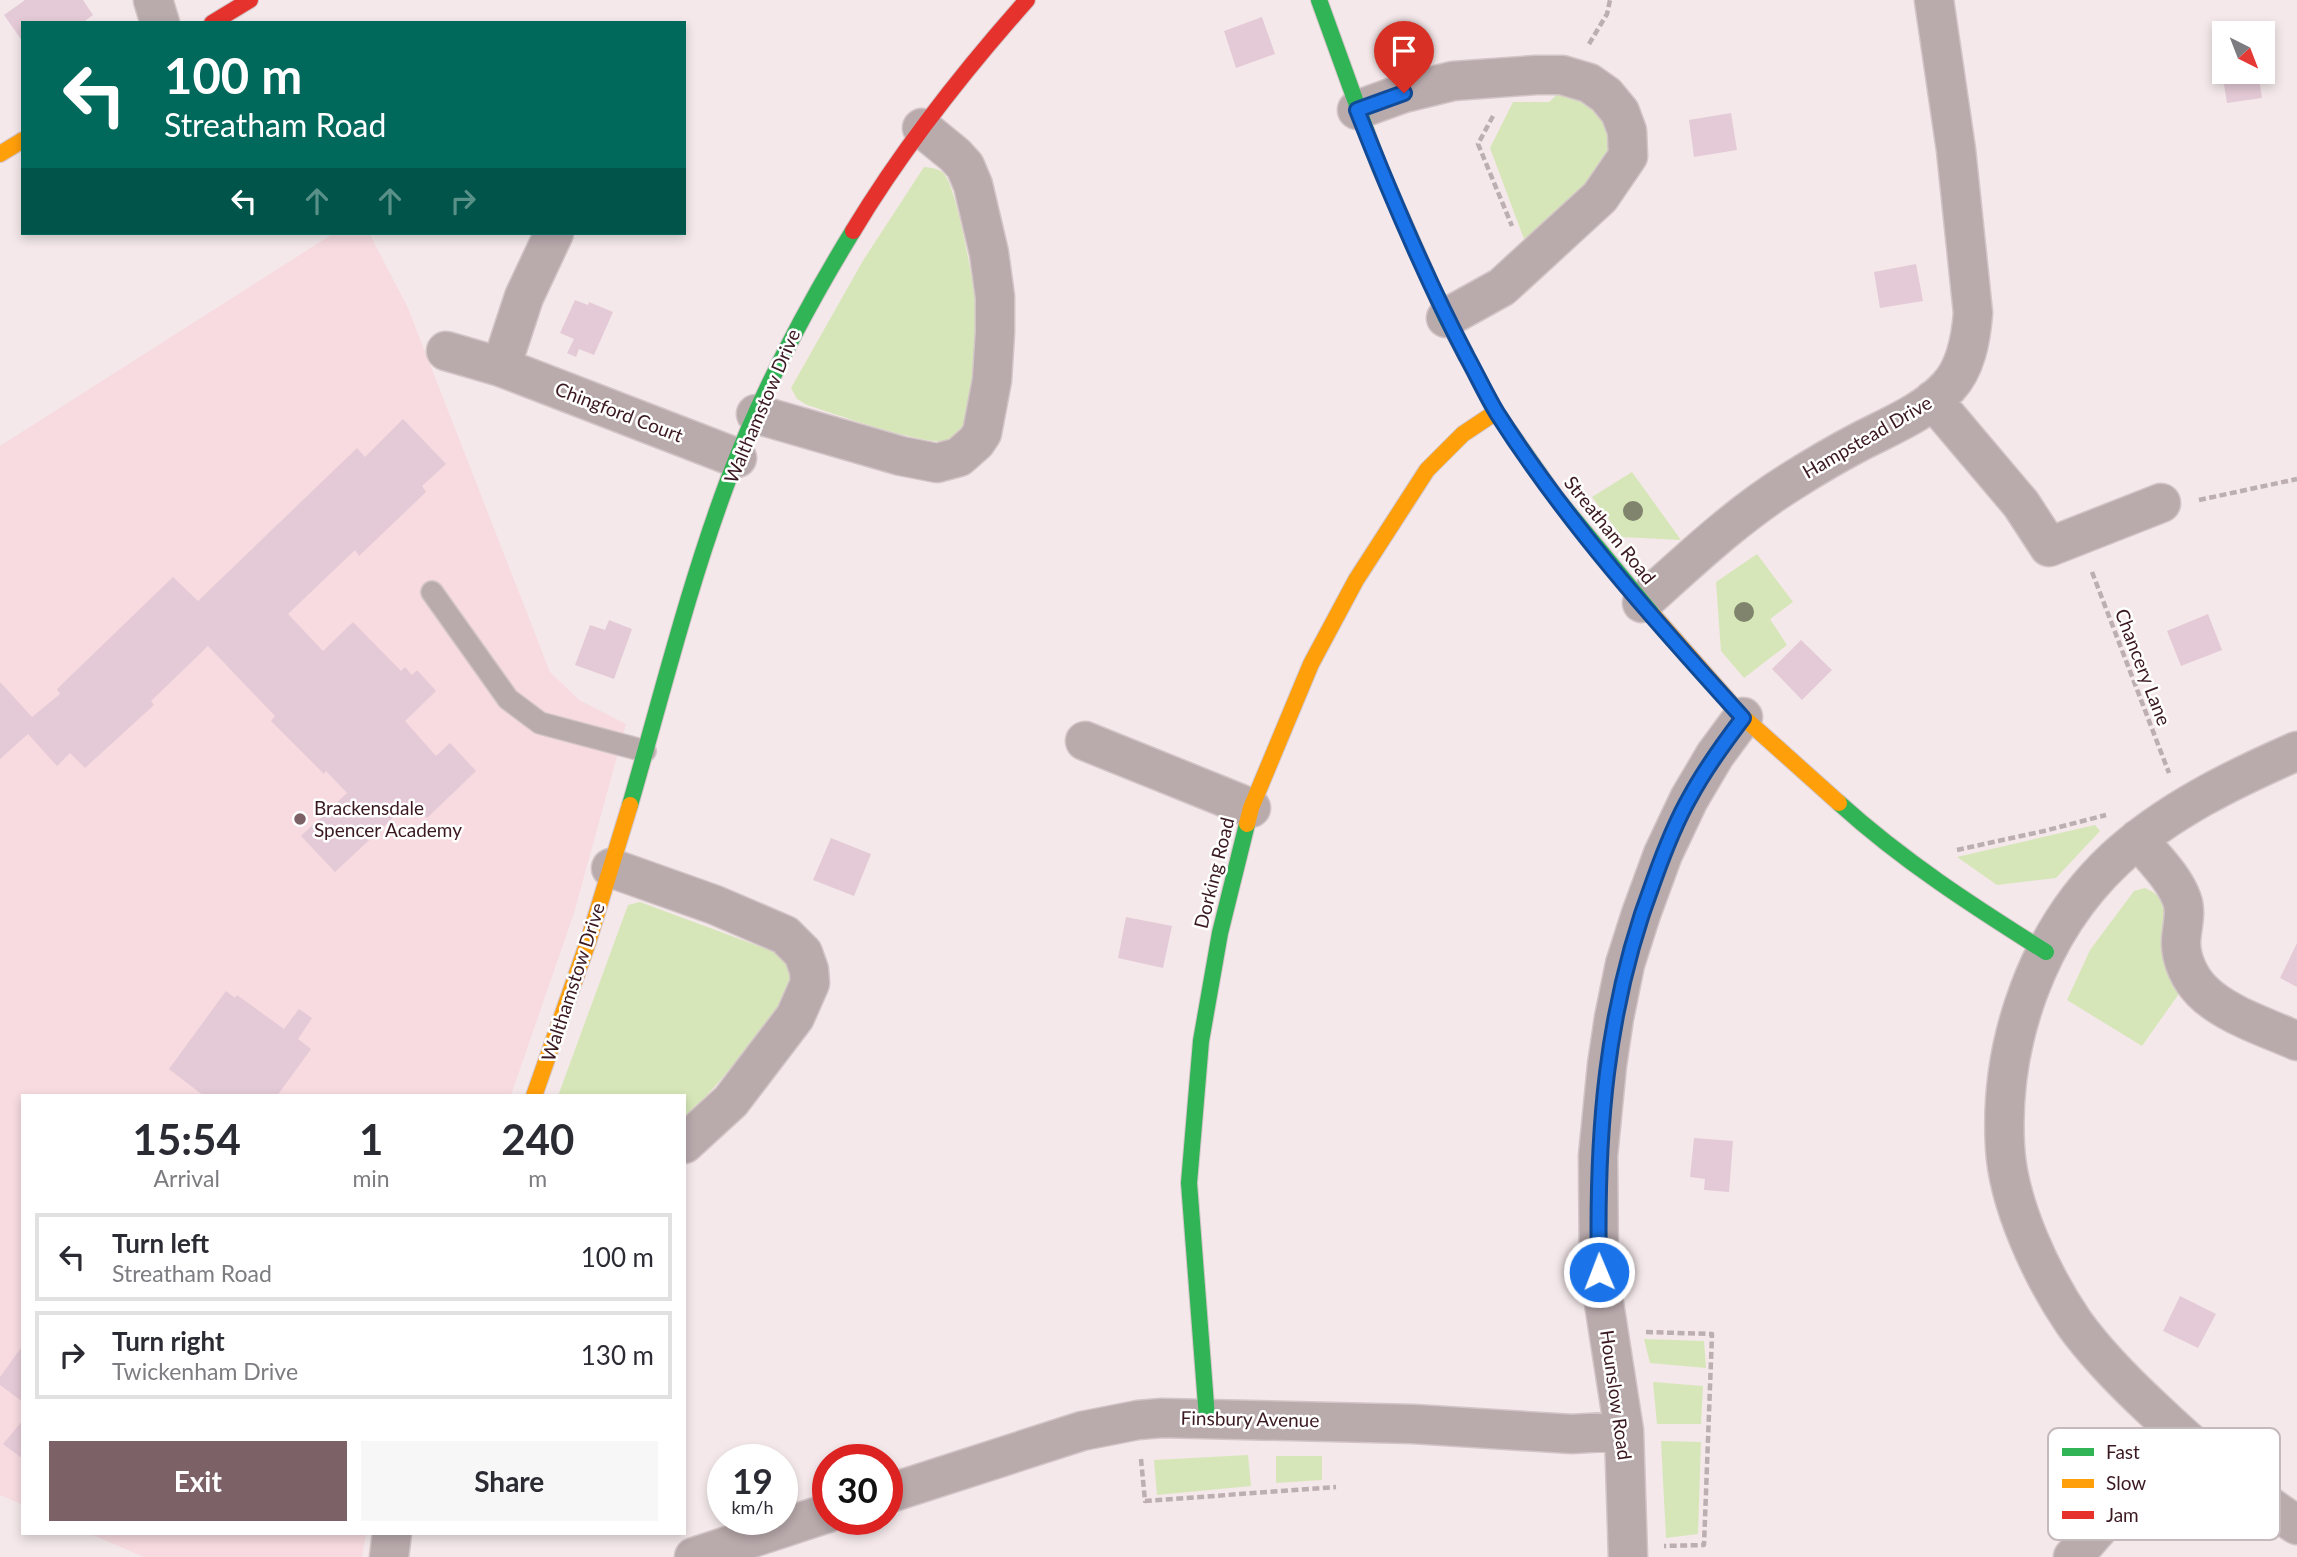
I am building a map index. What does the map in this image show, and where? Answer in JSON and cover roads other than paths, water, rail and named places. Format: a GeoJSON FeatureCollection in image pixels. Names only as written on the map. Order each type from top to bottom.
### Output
{"type":"FeatureCollection","features":[{"type":"Feature","properties":{"kind":"street"},"geometry":{"type":"LineString","coordinates":[[153,0],[159,21]]}},
{"type":"Feature","properties":{"kind":"street"},"geometry":{"type":"LineString","coordinates":[[215,21],[250,0]]}},
{"type":"Feature","properties":{"kind":"street","name":"Walthamstow Drive"},"geometry":{"type":"LineString","coordinates":[[535,1094],[555,1043],[611,868],[703,555],[737,458],[756,414],[800,318],[852,230],[922,128],[1027,0]]}},
{"type":"Feature","properties":{"kind":"street","name":"Streatham Road"},"geometry":{"type":"LineString","coordinates":[[1318,0],[1378,166],[1446,318],[1496,412],[1555,496],[1642,603],[1743,718],[1871,832],[1958,897],[2046,952]]}},
{"type":"Feature","properties":{"kind":"street","name":"Hampstead Drive"},"geometry":{"type":"LineString","coordinates":[[1642,603],[1723,532],[1789,483],[1933,400],[1949,386],[1961,367],[1971,339],[1973,313],[1956,150],[1934,0]]}},
{"type":"Feature","properties":{"kind":"street"},"geometry":{"type":"LineString","coordinates":[[1357,110],[1404,93],[1453,81],[1517,76],[1567,77],[1589,83],[1606,95],[1620,112],[1627,131],[1628,156],[1600,197],[1502,286],[1446,318]]}},
{"type":"Feature","properties":{"kind":"street"},"geometry":{"type":"LineString","coordinates":[[756,414],[901,456],[937,463],[959,457],[982,433],[992,380],[995,332],[995,297],[989,253],[973,186],[965,166],[956,155],[922,128]]}},
{"type":"Feature","properties":{"kind":"street"},"geometry":{"type":"LineString","coordinates":[[0,155],[21,141]]}},
{"type":"Feature","properties":{"kind":"street"},"geometry":{"type":"LineString","coordinates":[[501,367],[524,297],[553,235]]}},
{"type":"Feature","properties":{"kind":"street","name":"Chingford Court"},"geometry":{"type":"LineString","coordinates":[[446,351],[501,367],[737,458]]}},
{"type":"Feature","properties":{"kind":"street"},"geometry":{"type":"LineString","coordinates":[[1933,400],[2021,504],[2049,547],[2161,503]]}},
{"type":"Feature","properties":{"kind":"street","name":"Dorking Road"},"geometry":{"type":"LineString","coordinates":[[1207,1418],[1189,1183],[1203,1028],[1229,889],[1251,808],[1311,664],[1356,580],[1427,470],[1463,434],[1496,412]]}},
{"type":"Feature","properties":{"kind":"street","name":"Hounslow Road"},"geometry":{"type":"LineString","coordinates":[[1628,1552],[1624,1431],[1599,1272],[1597,1195],[1602,1110],[1614,1018],[1625,964],[1664,855],[1689,799],[1715,755],[1743,718]]}},
{"type":"Feature","properties":{"kind":"street"},"geometry":{"type":"LineString","coordinates":[[1084,741],[1251,808]]}},
{"type":"Feature","properties":{"kind":"street"},"geometry":{"type":"LineString","coordinates":[[2172,1428],[2096,1352],[2074,1322],[2048,1277],[2028,1234],[2010,1180],[2004,1148],[2008,1075],[2014,1038],[2027,990],[2046,952],[2066,919],[2113,861],[2138,839],[2184,808],[2250,771],[2297,751]]}},
{"type":"Feature","properties":{"kind":"street"},"geometry":{"type":"LineString","coordinates":[[2138,839],[2166,873],[2182,901],[2183,958],[2202,991],[2227,1009],[2297,1041]]}},
{"type":"Feature","properties":{"kind":"street"},"geometry":{"type":"LineString","coordinates":[[611,868],[715,905],[785,935],[803,953],[809,970],[810,984],[795,1017],[731,1101],[686,1142]]}},
{"type":"Feature","properties":{"kind":"street","name":"Finsbury Avenue"},"geometry":{"type":"LineString","coordinates":[[903,1489],[1082,1431],[1138,1420],[1207,1418],[1413,1424],[1572,1434],[1624,1431]]}},
{"type":"Feature","properties":{"kind":"street"},"geometry":{"type":"LineString","coordinates":[[2280,1513],[2297,1525]]}},
{"type":"Feature","properties":{"kind":"street"},"geometry":{"type":"LineString","coordinates":[[694,1557],[812,1518]]}},
{"type":"Feature","properties":{"kind":"street"},"geometry":{"type":"LineString","coordinates":[[389,1557],[392,1535]]}},
{"type":"Feature","properties":{"kind":"street"},"geometry":{"type":"LineString","coordinates":[[2073,1557],[2088,1540]]}},
{"type":"Feature","properties":{"kind":"lane"},"geometry":{"type":"LineString","coordinates":[[432,592],[508,699],[540,723],[645,751]]}},
{"type":"Feature","properties":{"kind":"place","name":"Brackensdale Spencer Academy"},"geometry":{"type":"Point","coordinates":[300,819]}}]}
